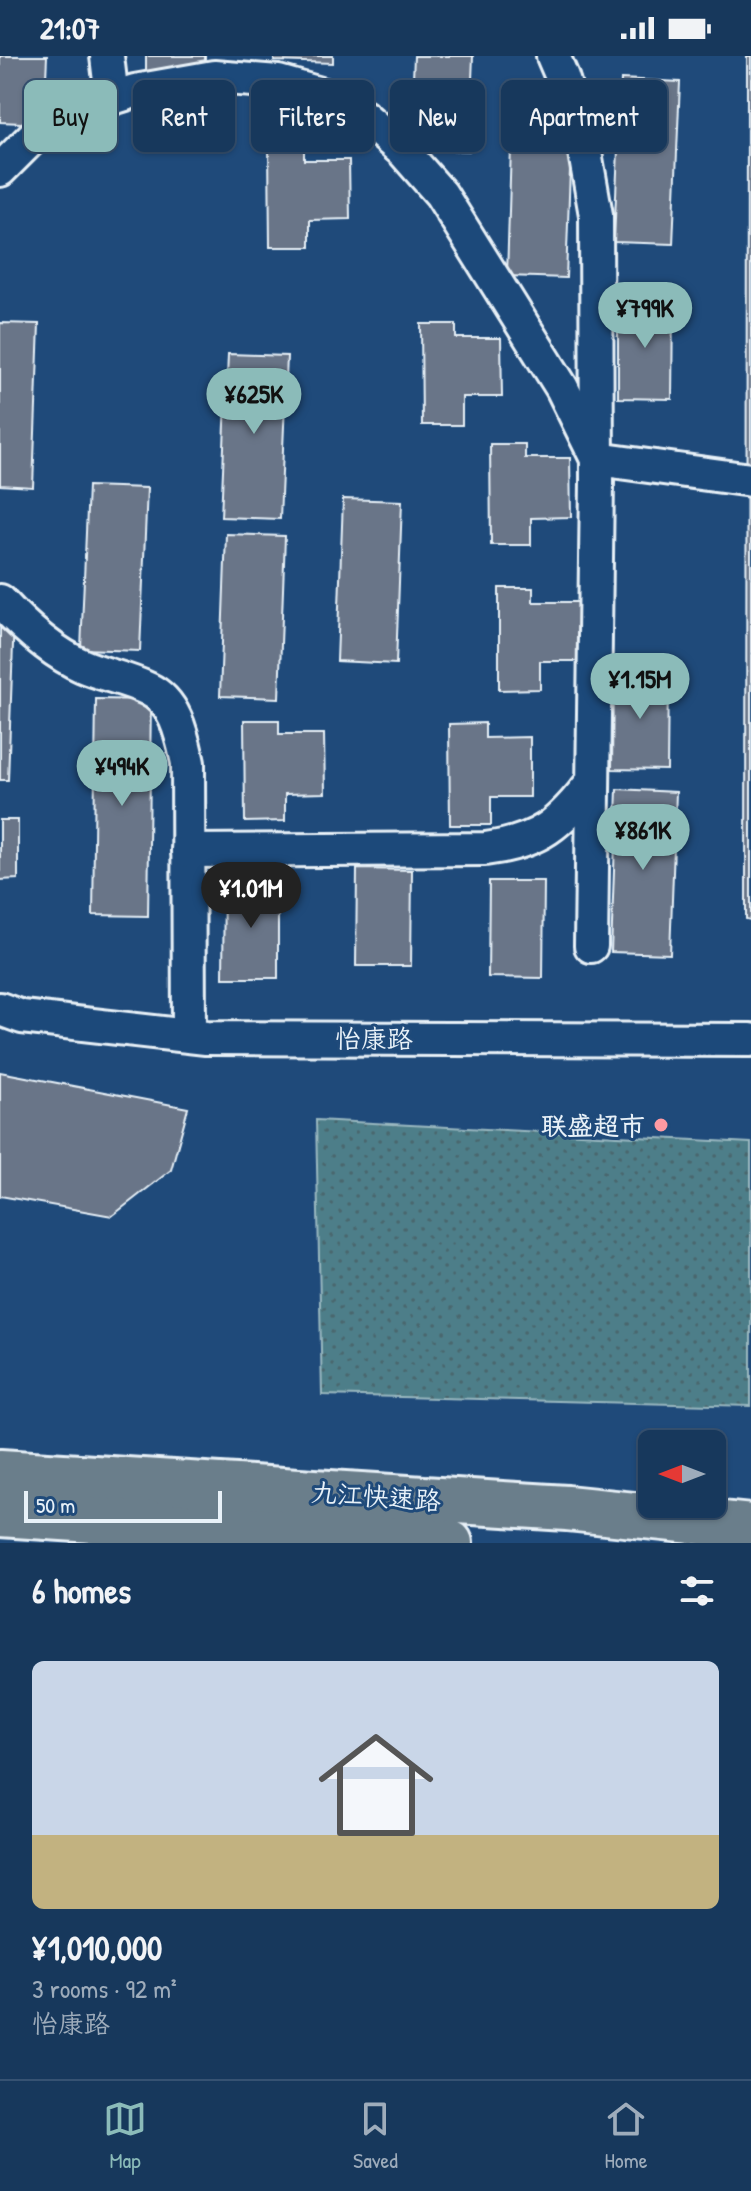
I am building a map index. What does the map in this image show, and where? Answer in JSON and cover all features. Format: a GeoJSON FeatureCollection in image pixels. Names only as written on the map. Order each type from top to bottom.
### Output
{"type":"FeatureCollection","features":[{"type":"Feature","properties":{"kind":"highway","name":"九江快速路"},"geometry":{"type":"LineString","coordinates":[[0,1472],[567,1508],[751,1527]]}},
{"type":"Feature","properties":{"kind":"highway","name":"九江快速路"},"geometry":{"type":"LineString","coordinates":[[0,1514],[450,1543]]}},
{"type":"Feature","properties":{"kind":"street"},"geometry":{"type":"LineString","coordinates":[[107,56],[110,80]]}},
{"type":"Feature","properties":{"kind":"street"},"geometry":{"type":"LineString","coordinates":[[553,56],[584,147],[596,215],[597,459],[591,946]]}},
{"type":"Feature","properties":{"kind":"street"},"geometry":{"type":"LineString","coordinates":[[117,96],[214,77],[278,82],[324,95],[364,117],[404,152],[441,194],[562,388],[597,459]]}},
{"type":"Feature","properties":{"kind":"street"},"geometry":{"type":"LineString","coordinates":[[0,170],[24,146]]}},
{"type":"Feature","properties":{"kind":"street"},"geometry":{"type":"LineString","coordinates":[[597,459],[751,480]]}},
{"type":"Feature","properties":{"kind":"street"},"geometry":{"type":"LineString","coordinates":[[0,601],[29,632],[82,666],[151,690],[168,706],[181,731],[188,763],[189,1036]]}},
{"type":"Feature","properties":{"kind":"street"},"geometry":{"type":"LineString","coordinates":[[188,851],[485,849],[513,845],[544,832],[572,809],[593,781]]}},
{"type":"Feature","properties":{"kind":"street","name":"怡康路"},"geometry":{"type":"LineString","coordinates":[[0,1009],[22,1017],[222,1038],[751,1040]]}},
{"type":"Feature","properties":{"kind":"green space"},"geometry":{"type":"Polygon","coordinates":[[[316,1120],[751,1143],[751,1406],[322,1395],[316,1120]]]}},
{"type":"Feature","properties":{"kind":"building"},"geometry":{"type":"Polygon","coordinates":[[[0,56],[47,56],[46,80],[24,80],[24,123],[0,122],[0,56]]]}},
{"type":"Feature","properties":{"kind":"building"},"geometry":{"type":"Polygon","coordinates":[[[146,56],[205,56],[205,73],[146,71],[146,56]]]}},
{"type":"Feature","properties":{"kind":"building"},"geometry":{"type":"Polygon","coordinates":[[[274,56],[333,56],[333,63],[274,61],[274,56]]]}},
{"type":"Feature","properties":{"kind":"building"},"geometry":{"type":"Polygon","coordinates":[[[414,56],[473,56],[472,80],[413,80],[414,56]]]}},
{"type":"Feature","properties":{"kind":"building"},"geometry":{"type":"Polygon","coordinates":[[[747,56],[751,56],[751,920],[746,919],[747,56]]]}},
{"type":"Feature","properties":{"kind":"building"},"geometry":{"type":"Polygon","coordinates":[[[667,81],[680,82],[673,244],[614,242],[618,152],[667,152],[667,81]]]}},
{"type":"Feature","properties":{"kind":"building"},"geometry":{"type":"Polygon","coordinates":[[[269,152],[304,152],[304,160],[349,160],[350,219],[310,220],[310,247],[270,247],[269,152]]]}},
{"type":"Feature","properties":{"kind":"building"},"geometry":{"type":"Polygon","coordinates":[[[511,152],[571,152],[566,278],[507,276],[511,152]]]}},
{"type":"Feature","properties":{"kind":"building"},"geometry":{"type":"Polygon","coordinates":[[[618,302],[673,302],[672,399],[618,398],[618,302]]]}},
{"type":"Feature","properties":{"kind":"building"},"geometry":{"type":"Polygon","coordinates":[[[0,323],[39,324],[33,487],[0,485],[0,323]]]}},
{"type":"Feature","properties":{"kind":"building"},"geometry":{"type":"Polygon","coordinates":[[[421,324],[456,324],[456,338],[501,338],[502,397],[462,397],[462,425],[422,425],[421,324]]]}},
{"type":"Feature","properties":{"kind":"building"},"geometry":{"type":"Polygon","coordinates":[[[228,354],[287,356],[280,519],[221,517],[228,354]]]}},
{"type":"Feature","properties":{"kind":"building"},"geometry":{"type":"Polygon","coordinates":[[[490,444],[525,444],[525,458],[570,458],[571,517],[531,518],[531,545],[491,545],[490,444]]]}},
{"type":"Feature","properties":{"kind":"building"},"geometry":{"type":"Polygon","coordinates":[[[88,486],[147,488],[140,651],[81,649],[88,486]]]}},
{"type":"Feature","properties":{"kind":"building"},"geometry":{"type":"Polygon","coordinates":[[[343,499],[402,501],[396,664],[337,661],[343,499]]]}},
{"type":"Feature","properties":{"kind":"building"},"geometry":{"type":"Polygon","coordinates":[[[226,534],[285,536],[279,698],[220,696],[226,534]]]}},
{"type":"Feature","properties":{"kind":"building"},"geometry":{"type":"Polygon","coordinates":[[[499,588],[533,588],[533,602],[579,602],[579,661],[540,661],[540,689],[499,690],[499,588]]]}},
{"type":"Feature","properties":{"kind":"building"},"geometry":{"type":"Polygon","coordinates":[[[0,617],[14,617],[8,780],[0,780],[0,617]]]}},
{"type":"Feature","properties":{"kind":"building"},"geometry":{"type":"Polygon","coordinates":[[[613,673],[668,673],[667,770],[612,769],[613,673]]]}},
{"type":"Feature","properties":{"kind":"building"},"geometry":{"type":"Polygon","coordinates":[[[96,699],[151,700],[148,916],[93,915],[96,699]]]}},
{"type":"Feature","properties":{"kind":"building"},"geometry":{"type":"Polygon","coordinates":[[[244,720],[279,720],[279,734],[324,734],[325,793],[285,794],[285,821],[245,822],[244,720]]]}},
{"type":"Feature","properties":{"kind":"building"},"geometry":{"type":"Polygon","coordinates":[[[485,723],[485,738],[530,737],[530,797],[491,797],[491,825],[450,825],[449,724],[485,723]]]}},
{"type":"Feature","properties":{"kind":"building"},"geometry":{"type":"Polygon","coordinates":[[[617,789],[676,792],[670,954],[611,952],[617,789]]]}},
{"type":"Feature","properties":{"kind":"building"},"geometry":{"type":"Polygon","coordinates":[[[0,820],[18,820],[18,879],[0,880],[0,820]]]}},
{"type":"Feature","properties":{"kind":"building"},"geometry":{"type":"Polygon","coordinates":[[[357,869],[412,870],[411,966],[356,966],[357,869]]]}},
{"type":"Feature","properties":{"kind":"building"},"geometry":{"type":"Polygon","coordinates":[[[224,881],[278,882],[278,978],[223,978],[224,881]]]}},
{"type":"Feature","properties":{"kind":"building"},"geometry":{"type":"Polygon","coordinates":[[[489,881],[544,881],[543,978],[488,977],[489,881]]]}},
{"type":"Feature","properties":{"kind":"building"},"geometry":{"type":"Polygon","coordinates":[[[0,1072],[188,1108],[171,1170],[112,1216],[0,1196],[0,1072]]]}},
{"type":"Feature","properties":{"kind":"place","name":"联盛超市"},"geometry":{"type":"Point","coordinates":[661,1125]}}]}
